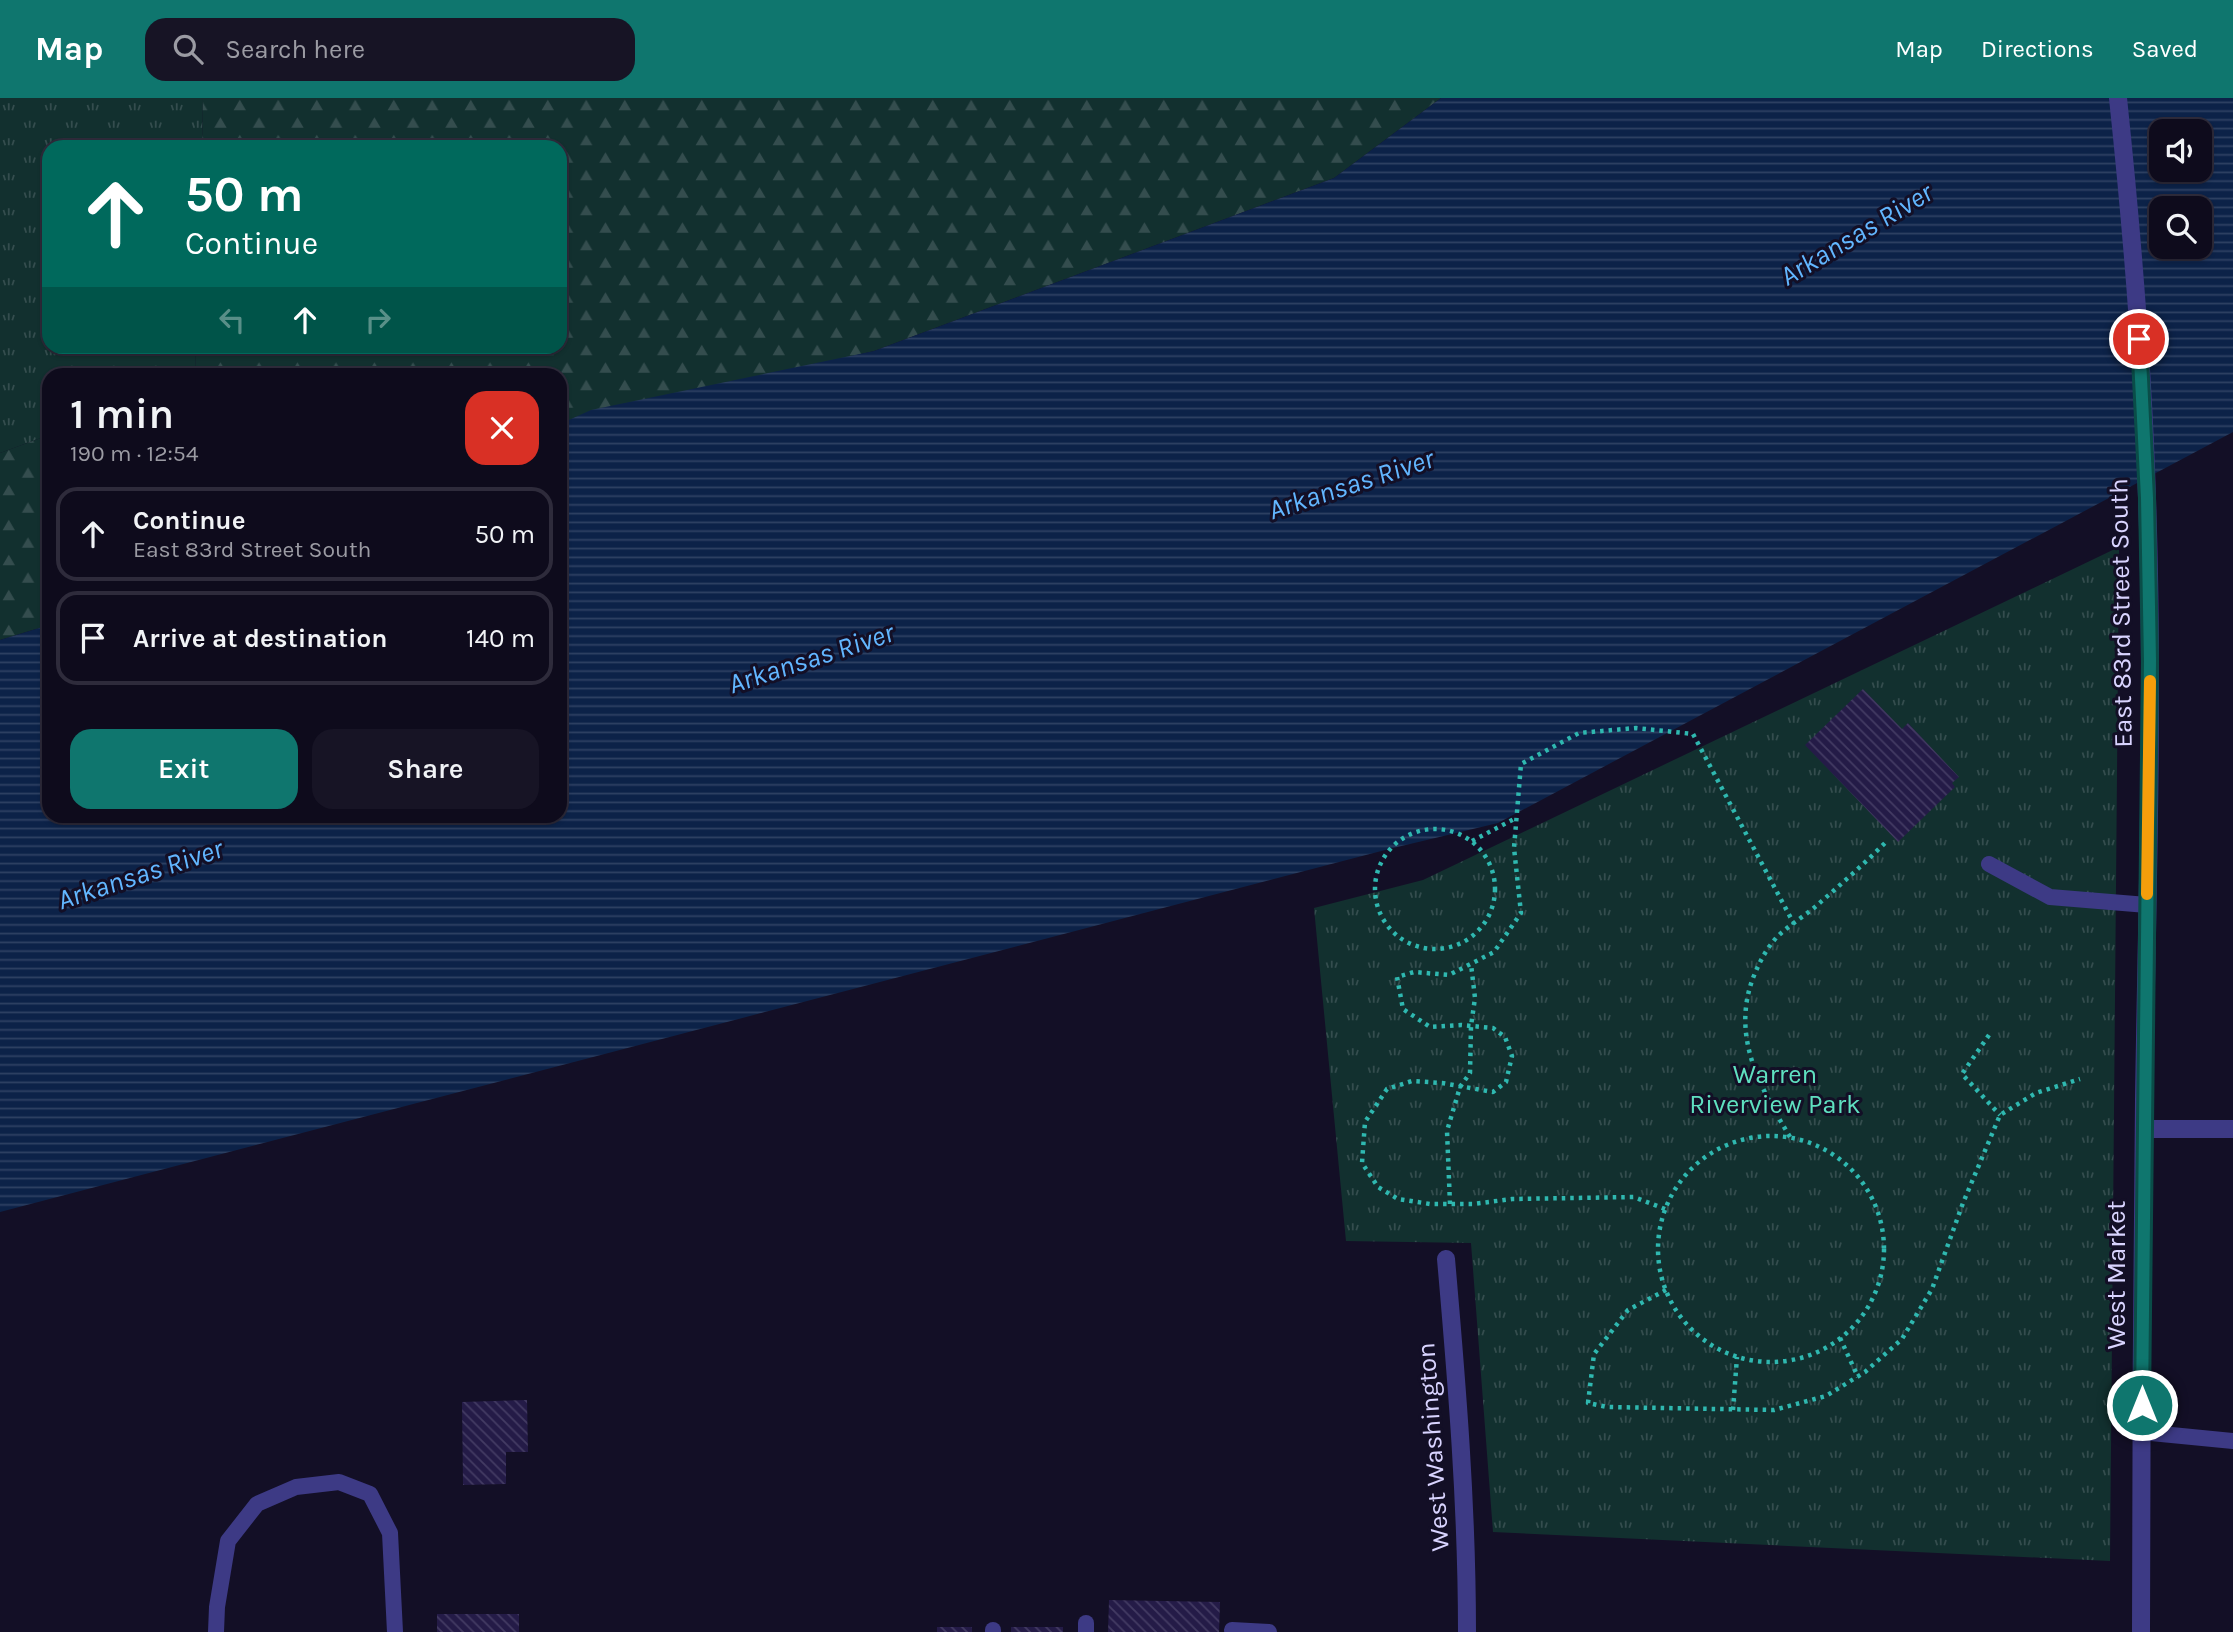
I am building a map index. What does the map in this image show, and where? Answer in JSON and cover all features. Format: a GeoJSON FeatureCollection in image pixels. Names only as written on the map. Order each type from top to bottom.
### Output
{"type":"FeatureCollection","features":[{"type":"Feature","properties":{"kind":"street","name":"East 83rd Street South"},"geometry":{"type":"LineString","coordinates":[[2118,98],[2133,245],[2147,498],[2150,661],[2144,1129]]}},
{"type":"Feature","properties":{"kind":"street"},"geometry":{"type":"LineString","coordinates":[[2144,1129],[2233,1129]]}},
{"type":"Feature","properties":{"kind":"street","name":"West Market"},"geometry":{"type":"LineString","coordinates":[[2141,1632],[2144,1129]]}},
{"type":"Feature","properties":{"kind":"street","name":"West Washington"},"geometry":{"type":"LineString","coordinates":[[1446,1259],[1459,1406],[1466,1533],[1466,1632]]}},
{"type":"Feature","properties":{"kind":"lane"},"geometry":{"type":"LineString","coordinates":[[1989,864],[2050,897],[2147,905]]}},
{"type":"Feature","properties":{"kind":"lane"},"geometry":{"type":"LineString","coordinates":[[2141,1432],[2233,1441]]}},
{"type":"Feature","properties":{"kind":"lane"},"geometry":{"type":"LineString","coordinates":[[216,1632],[228,1541],[257,1504],[296,1487],[339,1482],[370,1494],[390,1533],[395,1632]]}},
{"type":"Feature","properties":{"kind":"lane"},"geometry":{"type":"LineString","coordinates":[[1231,1630],[1269,1632]]}},
{"type":"Feature","properties":{"kind":"path"},"geometry":{"type":"LineString","coordinates":[[1665,1209],[1634,1197],[1511,1199],[1430,1204],[1398,1199],[1378,1187],[1362,1163],[1365,1122],[1387,1089],[1412,1082],[1442,1083],[1493,1092],[1506,1082],[1512,1056],[1505,1037],[1493,1028],[1430,1027],[1403,1009],[1397,977],[1414,971],[1449,975],[1494,952],[1521,913],[1514,848],[1521,764],[1579,733],[1636,728],[1693,733],[1794,924]]}},
{"type":"Feature","properties":{"kind":"path"},"geometry":{"type":"LineString","coordinates":[[1472,841],[1516,818]]}},
{"type":"Feature","properties":{"kind":"path"},"geometry":{"type":"LineString","coordinates":[[1439,828],[1457,832],[1472,841],[1483,852],[1493,871],[1495,892],[1490,912],[1479,930],[1463,943],[1443,948],[1422,948],[1403,940],[1387,926],[1378,908],[1375,887],[1379,867],[1389,849],[1404,837],[1420,830],[1439,828]]}},
{"type":"Feature","properties":{"kind":"path"},"geometry":{"type":"LineString","coordinates":[[1791,1138],[1767,1099],[1750,1055],[1744,1026],[1746,996],[1761,958],[1778,936],[1857,871],[1886,842]]}},
{"type":"Feature","properties":{"kind":"path"},"geometry":{"type":"LineString","coordinates":[[1450,1204],[1447,1131],[1460,1087],[1470,1073],[1471,1026],[1475,999],[1471,964]]}},
{"type":"Feature","properties":{"kind":"path"},"geometry":{"type":"LineString","coordinates":[[1989,1035],[1962,1074],[2000,1115]]}},
{"type":"Feature","properties":{"kind":"path"},"geometry":{"type":"LineString","coordinates":[[1666,1290],[1628,1310],[1594,1354],[1588,1403],[1607,1407],[1774,1410],[1826,1396],[1858,1377],[1902,1339],[1932,1289],[1963,1203],[2000,1115],[2036,1093],[2080,1079]]}},
{"type":"Feature","properties":{"kind":"path"},"geometry":{"type":"LineString","coordinates":[[1764,1135],[1791,1138],[1801,1139],[1835,1155],[1862,1182],[1879,1215],[1884,1252],[1877,1289],[1858,1322],[1830,1347],[1795,1361],[1759,1363],[1723,1353],[1692,1332],[1669,1301],[1658,1266],[1659,1228],[1672,1192],[1696,1164],[1727,1144],[1764,1135]]}},
{"type":"Feature","properties":{"kind":"path"},"geometry":{"type":"LineString","coordinates":[[1840,1338],[1858,1377]]}},
{"type":"Feature","properties":{"kind":"path"},"geometry":{"type":"LineString","coordinates":[[1732,1410],[1737,1357]]}},
{"type":"Feature","properties":{"kind":"green space"},"geometry":{"type":"Polygon","coordinates":[[[0,98],[203,98],[202,140],[42,140],[42,354],[196,354],[195,368],[42,368],[42,438],[0,453],[0,98]]]}},
{"type":"Feature","properties":{"kind":"green space"},"geometry":{"type":"Polygon","coordinates":[[[203,98],[1441,98],[1334,178],[874,351],[567,422],[567,368],[195,368],[196,354],[567,354],[567,140],[202,140],[203,98]]]}},
{"type":"Feature","properties":{"kind":"green space"},"geometry":{"type":"Polygon","coordinates":[[[42,438],[42,627],[0,640],[0,453],[42,438]]]}},
{"type":"Feature","properties":{"kind":"green space","name":"Warren Riverview Park"},"geometry":{"type":"Polygon","coordinates":[[[2119,547],[2110,1561],[1493,1532],[1471,1243],[1346,1241],[1314,908],[1423,880],[2119,547]]]}},
{"type":"Feature","properties":{"kind":"water","name":"Arkansas River"},"geometry":{"type":"Polygon","coordinates":[[[1441,98],[2233,98],[2233,432],[1498,823],[1389,849],[0,1212],[0,640],[42,627],[42,823],[567,823],[567,421],[591,410],[874,351],[1334,178],[1441,98]]]}},
{"type":"Feature","properties":{"kind":"building"},"geometry":{"type":"Polygon","coordinates":[[[1863,689],[1902,729],[1908,723],[1959,777],[1952,783],[1955,787],[1898,842],[1805,745],[1863,689]]]}},
{"type":"Feature","properties":{"kind":"building"},"geometry":{"type":"Polygon","coordinates":[[[527,1400],[528,1452],[506,1452],[506,1484],[463,1485],[462,1402],[527,1400]]]}},
{"type":"Feature","properties":{"kind":"building"},"geometry":{"type":"Polygon","coordinates":[[[1109,1600],[1220,1602],[1219,1632],[1108,1632],[1109,1600]]]}},
{"type":"Feature","properties":{"kind":"building"},"geometry":{"type":"Polygon","coordinates":[[[437,1614],[519,1614],[519,1632],[437,1632],[437,1614]]]}},
{"type":"Feature","properties":{"kind":"building"},"geometry":{"type":"Polygon","coordinates":[[[937,1627],[972,1627],[972,1632],[937,1632],[937,1627]]]}},
{"type":"Feature","properties":{"kind":"building"},"geometry":{"type":"Polygon","coordinates":[[[1011,1627],[1063,1627],[1063,1632],[1011,1632],[1011,1627]]]}},
{"type":"Feature","properties":{"kind":"slow traffic"},"geometry":{"type":"LineString","coordinates":[[2147,894],[2150,681]]}},
{"type":"Feature","properties":{"kind":"route"},"geometry":{"type":"LineString","coordinates":[[2139,339],[2147,498],[2150,661],[2142,1405]]}}]}
